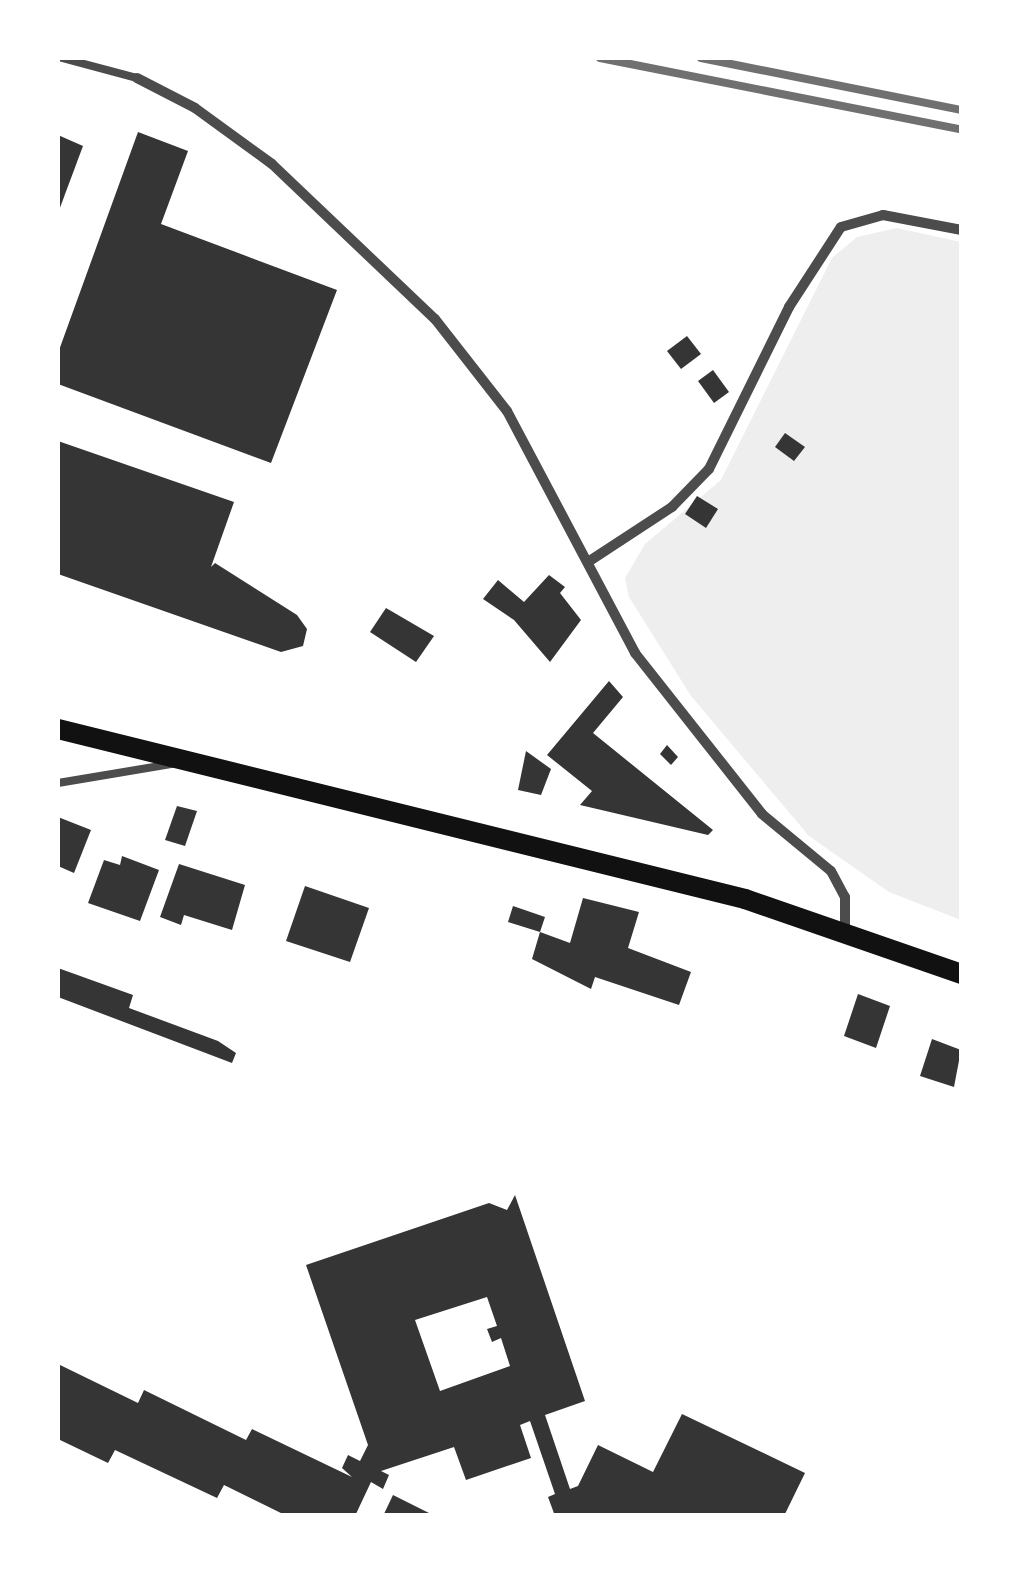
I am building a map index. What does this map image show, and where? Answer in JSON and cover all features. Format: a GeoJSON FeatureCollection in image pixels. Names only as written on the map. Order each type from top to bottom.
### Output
{"type":"FeatureCollection","features":[{"type":"Feature","properties":{"kind":"main road"},"geometry":{"type":"LineString","coordinates":[[58,730],[746,899],[845,930],[962,974]]}},
{"type":"Feature","properties":{"kind":"street"},"geometry":{"type":"LineString","coordinates":[[138,78],[195,108],[272,164],[435,320],[507,411],[591,560],[635,653],[762,814],[831,871],[845,897],[845,930]]}},
{"type":"Feature","properties":{"kind":"street"},"geometry":{"type":"LineString","coordinates":[[591,560],[661,515],[709,469],[789,307],[842,227],[883,215],[962,230]]}},
{"type":"Feature","properties":{"kind":"lane"},"geometry":{"type":"LineString","coordinates":[[62,58],[138,78]]}},
{"type":"Feature","properties":{"kind":"lane"},"geometry":{"type":"LineString","coordinates":[[58,783],[191,761]]}},
{"type":"Feature","properties":{"kind":"shaded area"},"geometry":{"type":"Polygon","coordinates":[[[897,228],[961,242],[961,920],[889,892],[809,836],[691,696],[629,597],[625,578],[645,544],[721,480],[832,258],[857,237],[897,228]]]}},
{"type":"Feature","properties":{"kind":"building"},"geometry":{"type":"Polygon","coordinates":[[[138,132],[188,151],[161,224],[337,290],[271,463],[58,384],[58,353],[138,132]]]}},
{"type":"Feature","properties":{"kind":"building"},"geometry":{"type":"Polygon","coordinates":[[[58,135],[83,146],[58,213],[58,135]]]}},
{"type":"Feature","properties":{"kind":"building"},"geometry":{"type":"Polygon","coordinates":[[[687,336],[701,354],[681,369],[667,351],[687,336]]]}},
{"type":"Feature","properties":{"kind":"building"},"geometry":{"type":"Polygon","coordinates":[[[713,370],[729,392],[714,403],[698,381],[713,370]]]}},
{"type":"Feature","properties":{"kind":"building"},"geometry":{"type":"Polygon","coordinates":[[[785,433],[805,447],[794,461],[775,447],[785,433]]]}},
{"type":"Feature","properties":{"kind":"building"},"geometry":{"type":"Polygon","coordinates":[[[58,441],[234,502],[211,567],[215,563],[297,615],[307,629],[303,646],[281,652],[58,574],[58,441]]]}},
{"type":"Feature","properties":{"kind":"building"},"geometry":{"type":"Polygon","coordinates":[[[697,496],[718,509],[706,528],[685,514],[697,496]]]}},
{"type":"Feature","properties":{"kind":"building"},"geometry":{"type":"Polygon","coordinates":[[[549,575],[565,587],[560,593],[581,620],[550,662],[514,620],[483,599],[498,580],[524,602],[549,575]]]}},
{"type":"Feature","properties":{"kind":"building"},"geometry":{"type":"Polygon","coordinates":[[[386,608],[434,636],[416,662],[370,632],[386,608]]]}},
{"type":"Feature","properties":{"kind":"building"},"geometry":{"type":"Polygon","coordinates":[[[609,681],[623,697],[593,733],[713,830],[708,835],[580,805],[592,791],[547,755],[609,681]]]}},
{"type":"Feature","properties":{"kind":"building"},"geometry":{"type":"Polygon","coordinates":[[[667,745],[678,757],[671,765],[660,754],[667,745]]]}},
{"type":"Feature","properties":{"kind":"building"},"geometry":{"type":"Polygon","coordinates":[[[526,751],[551,769],[541,795],[518,790],[526,751]]]}},
{"type":"Feature","properties":{"kind":"building"},"geometry":{"type":"Polygon","coordinates":[[[177,806],[197,811],[185,846],[165,840],[177,806]]]}},
{"type":"Feature","properties":{"kind":"building"},"geometry":{"type":"Polygon","coordinates":[[[58,817],[91,830],[74,873],[58,866],[58,817]]]}},
{"type":"Feature","properties":{"kind":"building"},"geometry":{"type":"Polygon","coordinates":[[[122,856],[159,870],[140,921],[88,903],[104,860],[120,865],[122,856]]]}},
{"type":"Feature","properties":{"kind":"building"},"geometry":{"type":"Polygon","coordinates":[[[179,864],[245,885],[232,930],[184,915],[181,925],[160,917],[179,864]]]}},
{"type":"Feature","properties":{"kind":"building"},"geometry":{"type":"Polygon","coordinates":[[[305,886],[369,908],[350,962],[286,941],[305,886]]]}},
{"type":"Feature","properties":{"kind":"building"},"geometry":{"type":"Polygon","coordinates":[[[583,898],[639,912],[628,948],[691,972],[679,1005],[595,977],[591,989],[532,959],[540,932],[570,943],[583,898]]]}},
{"type":"Feature","properties":{"kind":"building"},"geometry":{"type":"Polygon","coordinates":[[[513,906],[545,917],[540,932],[508,922],[513,906]]]}},
{"type":"Feature","properties":{"kind":"building"},"geometry":{"type":"Polygon","coordinates":[[[58,968],[133,995],[129,1008],[218,1041],[236,1053],[232,1063],[58,997],[58,968]]]}},
{"type":"Feature","properties":{"kind":"building"},"geometry":{"type":"Polygon","coordinates":[[[858,994],[890,1006],[876,1048],[844,1036],[858,994]]]}},
{"type":"Feature","properties":{"kind":"building"},"geometry":{"type":"Polygon","coordinates":[[[932,1039],[961,1050],[954,1087],[920,1076],[932,1039]]]}},
{"type":"Feature","properties":{"kind":"building"},"geometry":{"type":"Polygon","coordinates":[[[515,1195],[585,1401],[545,1415],[570,1489],[578,1486],[598,1445],[653,1472],[682,1414],[805,1473],[784,1516],[555,1516],[548,1497],[555,1494],[530,1421],[520,1425],[531,1458],[466,1480],[454,1447],[381,1471],[389,1475],[383,1489],[371,1482],[355,1516],[287,1516],[224,1485],[217,1498],[115,1450],[108,1463],[58,1439],[58,1364],[138,1403],[144,1390],[246,1440],[252,1429],[352,1477],[342,1468],[348,1455],[360,1461],[368,1445],[306,1265],[489,1203],[507,1210],[515,1195]],[[487,1297],[415,1320],[440,1391],[510,1366],[501,1338],[492,1342],[487,1329],[497,1326],[487,1297]]]}},
{"type":"Feature","properties":{"kind":"building"},"geometry":{"type":"Polygon","coordinates":[[[393,1495],[435,1516],[383,1516],[393,1495]]]}},
{"type":"Feature","properties":{"kind":"railway"},"geometry":{"type":"LineString","coordinates":[[600,58],[962,130]]}},
{"type":"Feature","properties":{"kind":"railway"},"geometry":{"type":"LineString","coordinates":[[701,58],[962,110]]}}]}
